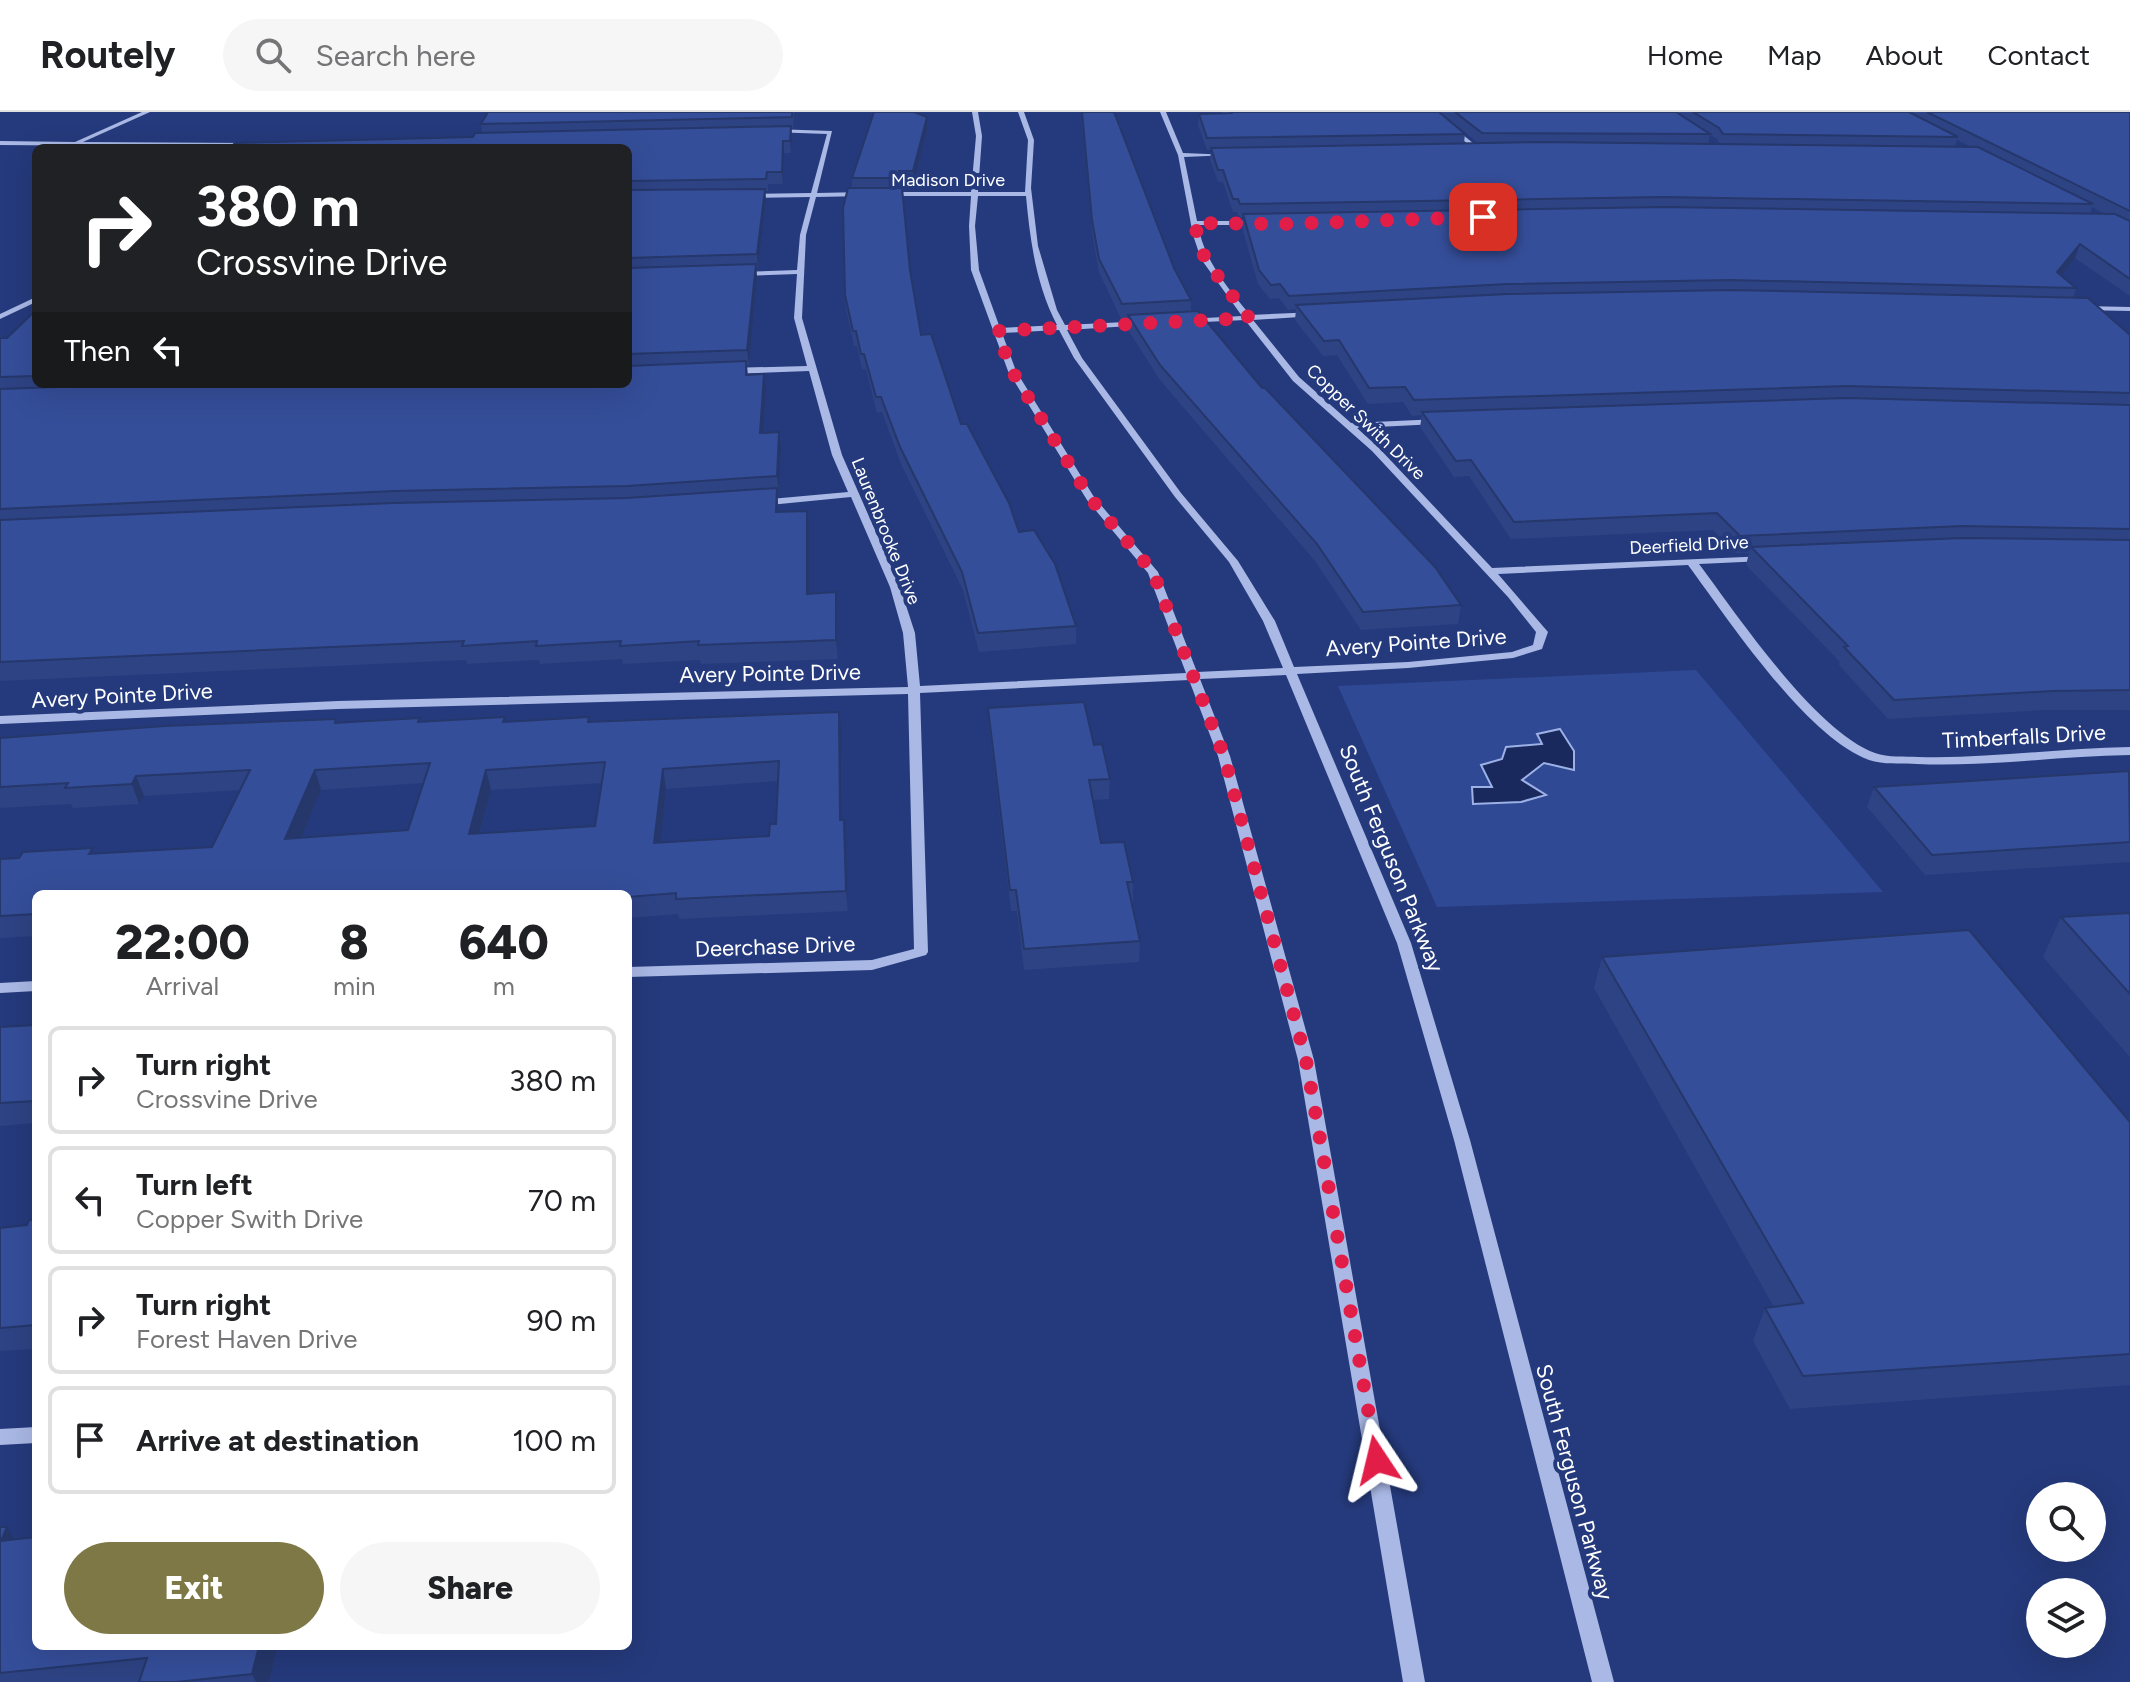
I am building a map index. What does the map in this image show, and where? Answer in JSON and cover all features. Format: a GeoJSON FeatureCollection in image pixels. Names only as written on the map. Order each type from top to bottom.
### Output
{"type":"FeatureCollection","features":[{"type":"Feature","properties":{"kind":"street"},"geometry":{"type":"LineString","coordinates":[[72,144],[147,112]]}},
{"type":"Feature","properties":{"kind":"street"},"geometry":{"type":"LineString","coordinates":[[975,112],[979,136],[972,226],[975,270],[1012,371],[1090,498],[1153,572],[1224,756],[1306,1060],[1414,1682]]}},
{"type":"Feature","properties":{"kind":"street","name":"South Ferguson Parkway"},"geometry":{"type":"LineString","coordinates":[[1021,112],[1031,140],[1029,194],[1034,246],[1053,310],[1078,358],[1178,495],[1233,561],[1269,621],[1408,955],[1462,1140],[1603,1682]]}},
{"type":"Feature","properties":{"kind":"street","name":"Copper Swith Drive"},"geometry":{"type":"LineString","coordinates":[[1163,112],[1181,155],[1194,223],[1205,259],[1296,379],[1375,449],[1542,632],[1538,647]]}},
{"type":"Feature","properties":{"kind":"street"},"geometry":{"type":"LineString","coordinates":[[1432,112],[1477,149]]}},
{"type":"Feature","properties":{"kind":"street","name":"Laurenbrooke Drive"},"geometry":{"type":"LineString","coordinates":[[767,131],[830,132],[803,235],[798,318],[837,455],[895,587],[909,633],[914,690],[921,952]]}},
{"type":"Feature","properties":{"kind":"street"},"geometry":{"type":"LineString","coordinates":[[0,143],[35,144]]}},
{"type":"Feature","properties":{"kind":"street"},"geometry":{"type":"LineString","coordinates":[[1465,150],[1493,149]]}},
{"type":"Feature","properties":{"kind":"street"},"geometry":{"type":"LineString","coordinates":[[1181,155],[1243,155]]}},
{"type":"Feature","properties":{"kind":"street","name":"Madison Drive"},"geometry":{"type":"LineString","coordinates":[[740,196],[1029,194]]}},
{"type":"Feature","properties":{"kind":"street"},"geometry":{"type":"LineString","coordinates":[[1194,223],[1269,224]]}},
{"type":"Feature","properties":{"kind":"street"},"geometry":{"type":"LineString","coordinates":[[721,275],[799,272]]}},
{"type":"Feature","properties":{"kind":"street"},"geometry":{"type":"LineString","coordinates":[[0,317],[32,301]]}},
{"type":"Feature","properties":{"kind":"street"},"geometry":{"type":"LineString","coordinates":[[2072,308],[2130,309]]}},
{"type":"Feature","properties":{"kind":"street"},"geometry":{"type":"LineString","coordinates":[[2119,309],[2130,318]]}},
{"type":"Feature","properties":{"kind":"street"},"geometry":{"type":"LineString","coordinates":[[1171,322],[1324,313]]}},
{"type":"Feature","properties":{"kind":"street"},"geometry":{"type":"LineString","coordinates":[[997,331],[1156,323]]}},
{"type":"Feature","properties":{"kind":"street"},"geometry":{"type":"LineString","coordinates":[[719,372],[811,368]]}},
{"type":"Feature","properties":{"kind":"street"},"geometry":{"type":"LineString","coordinates":[[1349,426],[1449,420]]}},
{"type":"Feature","properties":{"kind":"street"},"geometry":{"type":"LineString","coordinates":[[740,504],[854,494]]}},
{"type":"Feature","properties":{"kind":"street","name":"Deerfield Drive"},"geometry":{"type":"LineString","coordinates":[[1489,571],[1784,557]]}},
{"type":"Feature","properties":{"kind":"street","name":"Timberfalls Drive"},"geometry":{"type":"LineString","coordinates":[[1691,561],[1788,686],[1835,734],[1873,757],[1956,763],[2092,750],[2130,751]]}},
{"type":"Feature","properties":{"kind":"street","name":"Avery Pointe Drive"},"geometry":{"type":"LineString","coordinates":[[0,720],[338,705],[914,690],[1408,665],[1513,655],[1538,647]]}},
{"type":"Feature","properties":{"kind":"street","name":"Deerchase Drive"},"geometry":{"type":"LineString","coordinates":[[632,972],[872,965],[921,952]]}},
{"type":"Feature","properties":{"kind":"street"},"geometry":{"type":"LineString","coordinates":[[0,988],[32,986]]}},
{"type":"Feature","properties":{"kind":"street"},"geometry":{"type":"LineString","coordinates":[[0,1437],[32,1435]]}},
{"type":"Feature","properties":{"kind":"shaded area"},"geometry":{"type":"Polygon","coordinates":[[[1696,670],[1883,892],[1437,907],[1338,686],[1696,670]]]}},
{"type":"Feature","properties":{"kind":"shaded area"},"geometry":{"type":"Polygon","coordinates":[[[1560,729],[1574,751],[1574,770],[1544,763],[1522,780],[1546,795],[1521,802],[1473,804],[1472,787],[1492,787],[1481,765],[1502,759],[1506,747],[1542,744],[1537,734],[1560,729]]]}},
{"type":"Feature","properties":{"kind":"building"},"geometry":{"type":"Polygon","coordinates":[[[488,112],[792,112],[792,117],[481,124],[488,112]]]}},
{"type":"Feature","properties":{"kind":"building"},"geometry":{"type":"Polygon","coordinates":[[[874,112],[914,112],[927,117],[913,171],[899,171],[900,178],[852,178],[874,112]]]}},
{"type":"Feature","properties":{"kind":"building"},"geometry":{"type":"Polygon","coordinates":[[[1082,112],[1114,112],[1174,268],[1191,300],[1122,304],[1099,259],[1092,220],[1082,112]]]}},
{"type":"Feature","properties":{"kind":"building"},"geometry":{"type":"Polygon","coordinates":[[[1439,112],[1465,134],[1207,138],[1199,114],[1439,112]]]}},
{"type":"Feature","properties":{"kind":"building"},"geometry":{"type":"Polygon","coordinates":[[[1455,112],[1676,112],[1710,134],[1482,133],[1455,112]]]}},
{"type":"Feature","properties":{"kind":"building"},"geometry":{"type":"Polygon","coordinates":[[[1693,112],[1909,112],[1958,137],[1723,134],[1719,128],[1693,112]]]}},
{"type":"Feature","properties":{"kind":"building"},"geometry":{"type":"Polygon","coordinates":[[[1927,112],[2130,112],[2130,211],[1927,112]]]}},
{"type":"Feature","properties":{"kind":"building"},"geometry":{"type":"Polygon","coordinates":[[[791,126],[790,141],[783,141],[782,172],[767,172],[766,179],[632,181],[632,144],[234,144],[473,137],[475,133],[791,126]]]}},
{"type":"Feature","properties":{"kind":"building"},"geometry":{"type":"Polygon","coordinates":[[[1542,142],[1978,147],[2093,204],[1664,197],[1240,204],[1238,199],[1233,199],[1211,148],[1542,142]]]}},
{"type":"Feature","properties":{"kind":"building"},"geometry":{"type":"Polygon","coordinates":[[[848,188],[902,188],[910,270],[921,335],[931,334],[961,424],[967,424],[1009,503],[1019,532],[1034,530],[1055,564],[1076,626],[978,633],[962,572],[900,447],[881,397],[876,397],[856,331],[853,331],[845,295],[843,208],[848,188]]]}},
{"type":"Feature","properties":{"kind":"building"},"geometry":{"type":"Polygon","coordinates":[[[765,189],[757,254],[632,258],[632,190],[765,189]]]}},
{"type":"Feature","properties":{"kind":"building"},"geometry":{"type":"Polygon","coordinates":[[[1665,207],[2115,214],[2130,221],[2130,279],[2080,244],[2057,272],[2076,288],[1730,280],[1507,284],[1289,296],[1280,284],[1271,285],[1259,270],[1243,214],[1665,207]]]}},
{"type":"Feature","properties":{"kind":"building"},"geometry":{"type":"Polygon","coordinates":[[[756,264],[747,350],[632,354],[632,268],[756,264]]]}},
{"type":"Feature","properties":{"kind":"building"},"geometry":{"type":"Polygon","coordinates":[[[1730,290],[2088,298],[2130,335],[2130,393],[1846,386],[1414,400],[1405,387],[1369,388],[1339,340],[1324,341],[1296,305],[1507,294],[1730,290]]]}},
{"type":"Feature","properties":{"kind":"building"},"geometry":{"type":"Polygon","coordinates":[[[1198,311],[1262,388],[1435,567],[1461,605],[1363,612],[1317,544],[1160,365],[1128,315],[1198,311]]]}},
{"type":"Feature","properties":{"kind":"building"},"geometry":{"type":"Polygon","coordinates":[[[32,314],[32,376],[0,377],[0,338],[7,338],[32,314]]]}},
{"type":"Feature","properties":{"kind":"building"},"geometry":{"type":"Polygon","coordinates":[[[746,361],[746,375],[764,374],[760,433],[779,432],[777,476],[627,486],[394,491],[0,509],[0,389],[632,388],[632,366],[746,361]]]}},
{"type":"Feature","properties":{"kind":"building"},"geometry":{"type":"Polygon","coordinates":[[[1846,398],[2130,405],[2130,529],[1962,526],[1740,536],[1717,513],[1514,522],[1471,460],[1456,461],[1422,412],[1846,398]]]}},
{"type":"Feature","properties":{"kind":"building"},"geometry":{"type":"Polygon","coordinates":[[[777,488],[776,512],[807,511],[807,594],[836,592],[836,640],[698,645],[699,641],[620,646],[621,641],[536,646],[537,641],[462,646],[464,641],[0,662],[0,520],[394,503],[627,498],[777,488]]]}},
{"type":"Feature","properties":{"kind":"building"},"geometry":{"type":"Polygon","coordinates":[[[1962,538],[2130,540],[2130,690],[1894,700],[1844,647],[1848,646],[1751,547],[1962,538]]]}},
{"type":"Feature","properties":{"kind":"building"},"geometry":{"type":"Polygon","coordinates":[[[1084,702],[1094,745],[1102,744],[1110,779],[1089,780],[1101,843],[1124,842],[1133,882],[1127,882],[1140,941],[1024,949],[1016,890],[1010,890],[988,708],[1084,702]]]}},
{"type":"Feature","properties":{"kind":"building"},"geometry":{"type":"Polygon","coordinates":[[[839,712],[840,820],[844,820],[846,891],[676,899],[676,893],[632,897],[632,890],[32,890],[32,914],[0,916],[0,859],[19,858],[23,852],[93,848],[89,854],[212,847],[250,770],[136,776],[132,784],[65,788],[68,783],[0,787],[0,738],[165,726],[336,719],[335,723],[505,717],[503,722],[589,717],[588,722],[839,712]],[[779,761],[663,769],[654,843],[769,836],[770,824],[776,824],[779,761]],[[605,762],[486,770],[469,834],[595,826],[605,762]],[[430,763],[315,770],[285,839],[408,830],[430,763]]]}},
{"type":"Feature","properties":{"kind":"building"},"geometry":{"type":"Polygon","coordinates":[[[2129,771],[2130,842],[1932,855],[1874,787],[2129,771]]]}},
{"type":"Feature","properties":{"kind":"building"},"geometry":{"type":"Polygon","coordinates":[[[2130,913],[2130,994],[2061,917],[2130,913]]]}},
{"type":"Feature","properties":{"kind":"building"},"geometry":{"type":"Polygon","coordinates":[[[1969,930],[2130,1122],[2130,1354],[1803,1376],[1765,1308],[1803,1303],[1602,957],[1969,930]]]}},
{"type":"Feature","properties":{"kind":"building"},"geometry":{"type":"Polygon","coordinates":[[[32,1025],[32,1101],[0,1103],[0,1027],[32,1025]]]}},
{"type":"Feature","properties":{"kind":"building"},"geometry":{"type":"Polygon","coordinates":[[[32,1220],[32,1325],[0,1328],[0,1228],[27,1225],[32,1220]]]}},
{"type":"Feature","properties":{"kind":"building"},"geometry":{"type":"Polygon","coordinates":[[[0,1527],[7,1527],[1,1541],[32,1537],[32,1650],[258,1650],[252,1674],[176,1682],[139,1682],[147,1658],[0,1673],[0,1527]]]}},
{"type":"Feature","properties":{"kind":"route"},"geometry":{"type":"LineString","coordinates":[[1377,1460],[1306,1060],[1224,756],[1153,572],[1090,498],[1012,371],[997,331],[1249,318],[1205,259],[1194,223],[1284,224],[1483,217]]}}]}
